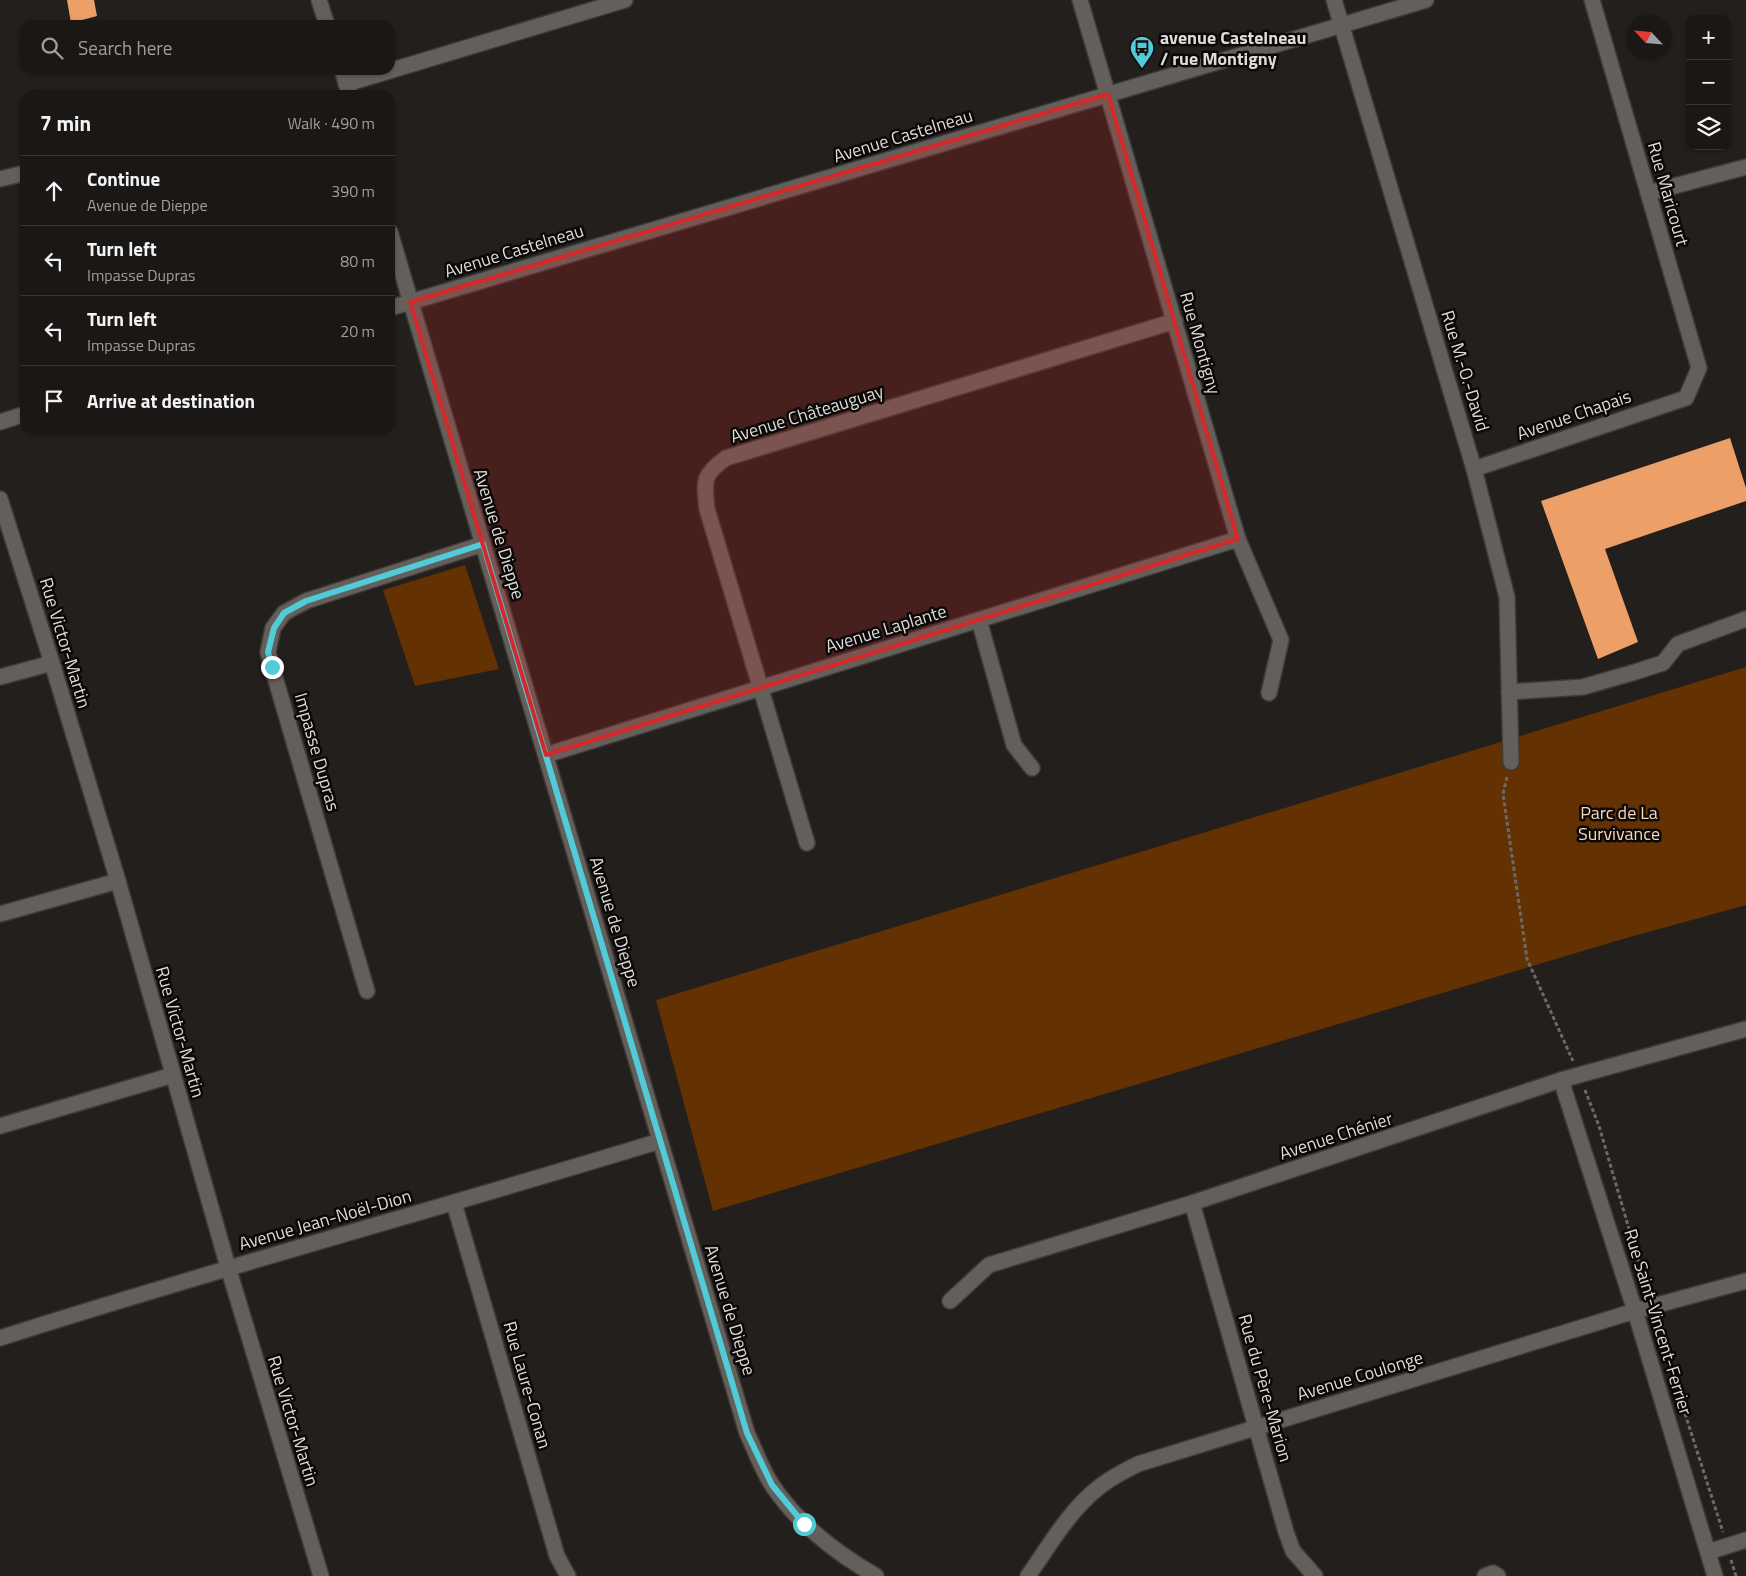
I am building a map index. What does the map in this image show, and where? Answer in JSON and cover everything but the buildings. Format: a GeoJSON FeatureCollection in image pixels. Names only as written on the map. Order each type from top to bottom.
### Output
{"type":"FeatureCollection","features":[{"type":"Feature","properties":{"kind":"street"},"geometry":{"type":"LineString","coordinates":[[319,0],[325,20]]}},
{"type":"Feature","properties":{"kind":"street"},"geometry":{"type":"LineString","coordinates":[[395,68],[625,0]]}},
{"type":"Feature","properties":{"kind":"street","name":"Rue Montigny"},"geometry":{"type":"LineString","coordinates":[[1080,0],[1238,539],[1281,640],[1269,693]]}},
{"type":"Feature","properties":{"kind":"street","name":"Rue M.-O.-David"},"geometry":{"type":"LineString","coordinates":[[1334,0],[1474,469],[1507,597],[1511,762]]}},
{"type":"Feature","properties":{"kind":"street","name":"Avenue Castelneau"},"geometry":{"type":"LineString","coordinates":[[395,306],[1426,0]]}},
{"type":"Feature","properties":{"kind":"street","name":"Rue Maricourt"},"geometry":{"type":"LineString","coordinates":[[1592,0],[1699,368],[1686,398]]}},
{"type":"Feature","properties":{"kind":"street"},"geometry":{"type":"LineString","coordinates":[[346,83],[373,75]]}},
{"type":"Feature","properties":{"kind":"street"},"geometry":{"type":"LineString","coordinates":[[1648,193],[1746,167]]}},
{"type":"Feature","properties":{"kind":"street"},"geometry":{"type":"LineString","coordinates":[[0,179],[20,174]]}},
{"type":"Feature","properties":{"kind":"street","name":"Avenue de Dieppe"},"geometry":{"type":"LineString","coordinates":[[395,250],[747,1433],[772,1485],[804,1524],[847,1559],[876,1576]]}},
{"type":"Feature","properties":{"kind":"street","name":"Avenue Châteauguay"},"geometry":{"type":"LineString","coordinates":[[807,843],[707,509],[705,492],[707,477],[711,468],[726,458],[1175,321]]}},
{"type":"Feature","properties":{"kind":"street","name":"Avenue Chapais"},"geometry":{"type":"LineString","coordinates":[[1474,469],[1686,398]]}},
{"type":"Feature","properties":{"kind":"street"},"geometry":{"type":"LineString","coordinates":[[0,422],[20,416]]}},
{"type":"Feature","properties":{"kind":"street","name":"Rue Victor-Martin"},"geometry":{"type":"LineString","coordinates":[[0,499],[118,881],[228,1267],[321,1576]]}},
{"type":"Feature","properties":{"kind":"street","name":"Avenue Laplante"},"geometry":{"type":"LineString","coordinates":[[546,755],[1238,539]]}},
{"type":"Feature","properties":{"kind":"street","name":"Impasse Dupras"},"geometry":{"type":"LineString","coordinates":[[367,991],[268,652],[274,628],[284,613],[306,601],[483,544]]}},
{"type":"Feature","properties":{"kind":"street"},"geometry":{"type":"LineString","coordinates":[[1509,692],[1583,687],[1635,672],[1663,663],[1678,644],[1746,619]]}},
{"type":"Feature","properties":{"kind":"street"},"geometry":{"type":"LineString","coordinates":[[979,620],[1014,745],[1032,768]]}},
{"type":"Feature","properties":{"kind":"street"},"geometry":{"type":"LineString","coordinates":[[0,678],[52,663]]}},
{"type":"Feature","properties":{"kind":"street"},"geometry":{"type":"LineString","coordinates":[[0,914],[118,881]]}},
{"type":"Feature","properties":{"kind":"street","name":"Avenue Chénier"},"geometry":{"type":"LineString","coordinates":[[950,1300],[989,1265],[1192,1204],[1561,1080],[1746,1029]]}},
{"type":"Feature","properties":{"kind":"street"},"geometry":{"type":"LineString","coordinates":[[0,1126],[173,1075]]}},
{"type":"Feature","properties":{"kind":"street","name":"Rue Saint-Vincent-Ferrier"},"geometry":{"type":"LineString","coordinates":[[1561,1080],[1635,1311],[1715,1576]]}},
{"type":"Feature","properties":{"kind":"street","name":"Avenue Jean-Noël-Dion"},"geometry":{"type":"LineString","coordinates":[[0,1338],[228,1267],[454,1204],[660,1141]]}},
{"type":"Feature","properties":{"kind":"street","name":"Rue Laure-Conan"},"geometry":{"type":"LineString","coordinates":[[454,1204],[557,1556],[568,1576]]}},
{"type":"Feature","properties":{"kind":"street","name":"Rue du Père-Marion"},"geometry":{"type":"LineString","coordinates":[[1192,1204],[1286,1532],[1293,1551],[1315,1576]]}},
{"type":"Feature","properties":{"kind":"street","name":"Avenue Coulonge"},"geometry":{"type":"LineString","coordinates":[[1028,1576],[1079,1506],[1098,1488],[1138,1464],[1165,1454],[1635,1311],[1746,1281]]}},
{"type":"Feature","properties":{"kind":"street"},"geometry":{"type":"LineString","coordinates":[[1708,1552],[1746,1540]]}},
{"type":"Feature","properties":{"kind":"street"},"geometry":{"type":"LineString","coordinates":[[1485,1576],[1493,1573],[1498,1576]]}},
{"type":"Feature","properties":{"kind":"highlighted area"},"geometry":{"type":"Polygon","coordinates":[[[1108,94],[1238,539],[546,755],[410,302],[1108,94]]]}},
{"type":"Feature","properties":{"kind":"green space"},"geometry":{"type":"Polygon","coordinates":[[[465,565],[499,669],[415,686],[383,590],[465,565]]]}},
{"type":"Feature","properties":{"kind":"green space","name":"Parc de La Survivance"},"geometry":{"type":"Polygon","coordinates":[[[1746,667],[1746,905],[1623,939],[713,1211],[656,1000],[1746,667]]]}},
{"type":"Feature","properties":{"kind":"place","name":"avenue Castelneau / rue Montigny"},"geometry":{"type":"Point","coordinates":[1142,69]}},
{"type":"Feature","properties":{"kind":"route"},"geometry":{"type":"LineString","coordinates":[[272,667],[268,652],[274,628],[284,613],[306,601],[483,544],[747,1433],[772,1485],[804,1524]]}}]}
